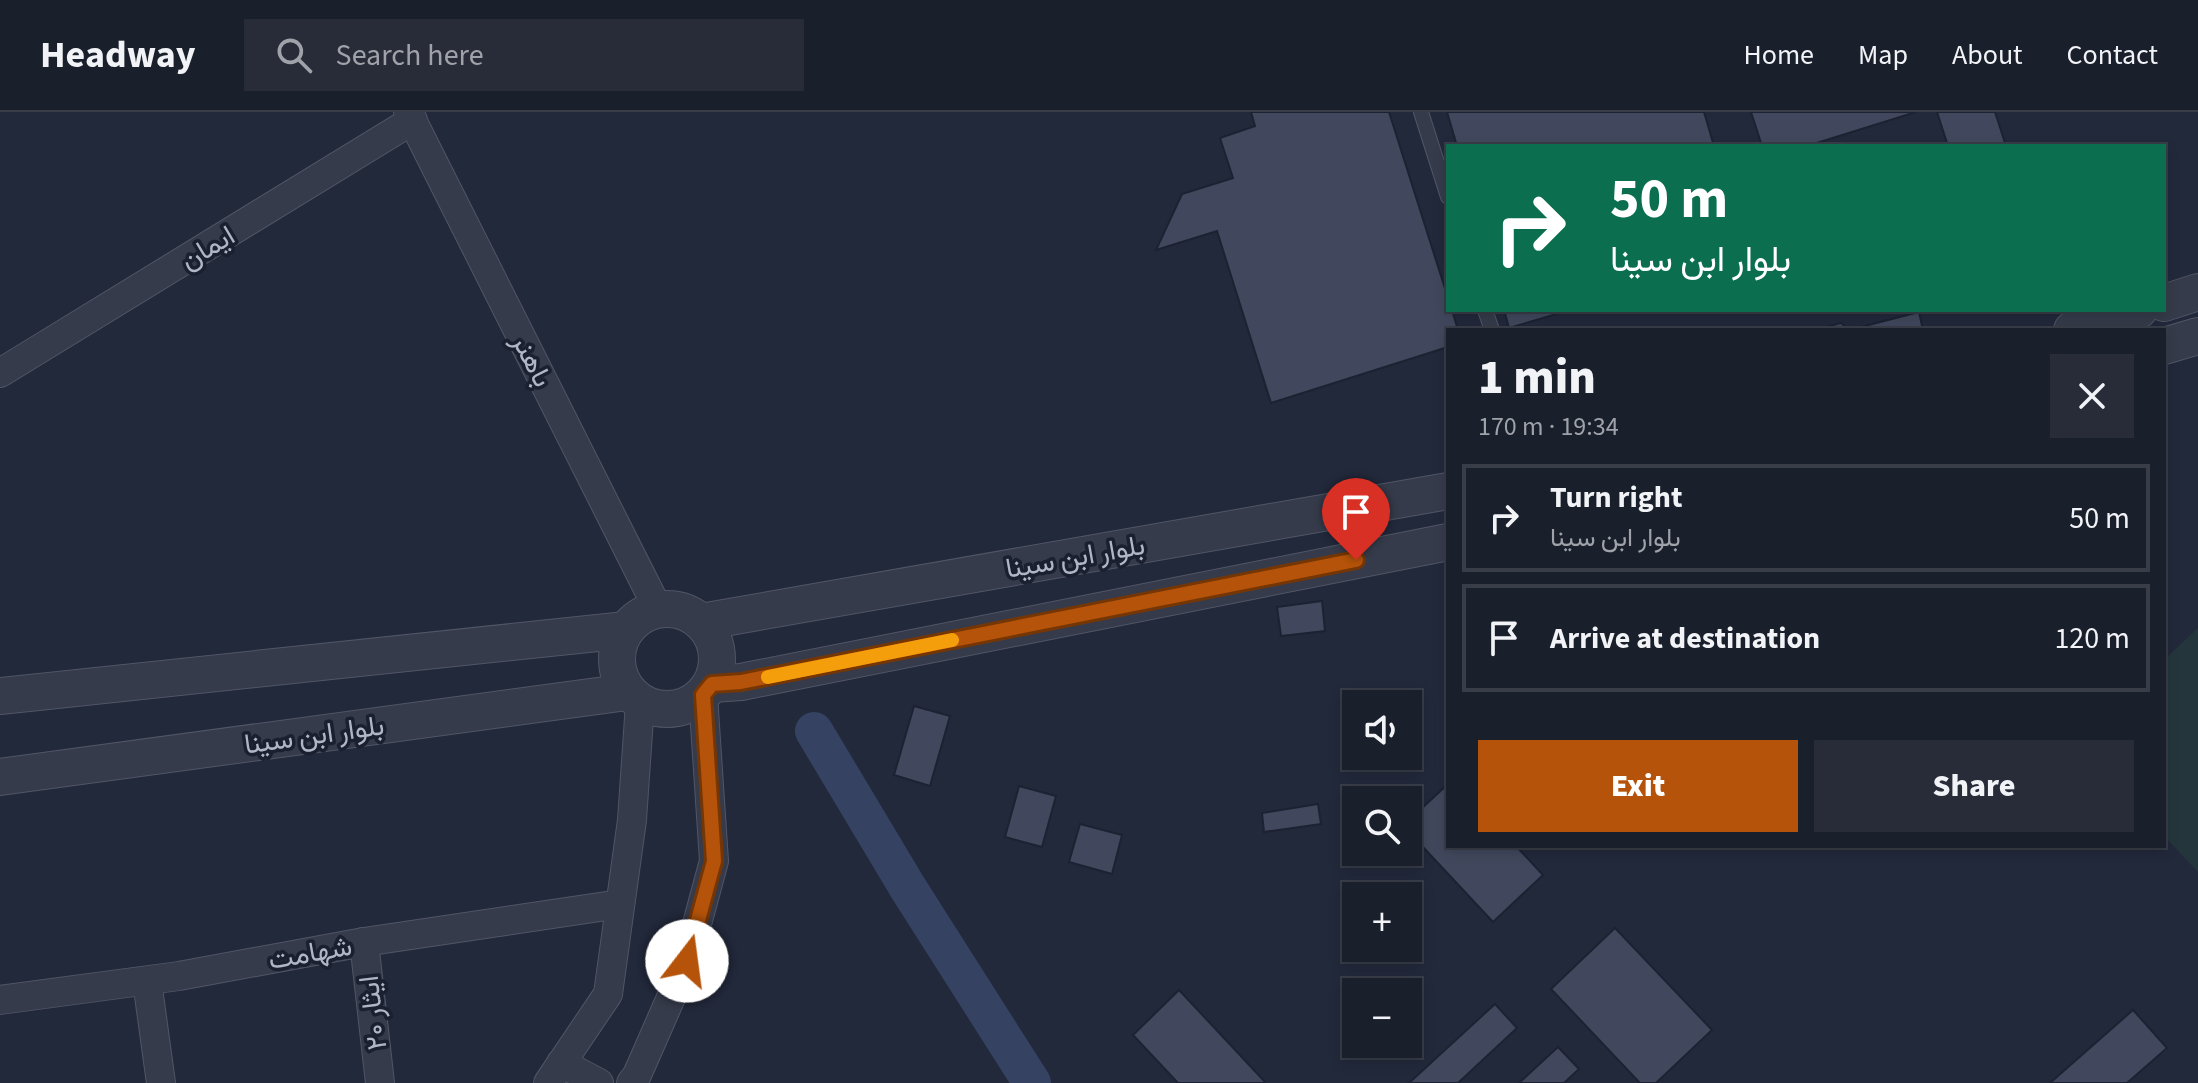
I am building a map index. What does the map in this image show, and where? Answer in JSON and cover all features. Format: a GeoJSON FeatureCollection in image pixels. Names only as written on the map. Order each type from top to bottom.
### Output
{"type":"FeatureCollection","features":[{"type":"Feature","properties":{"kind":"street","name":"ایمان"},"geometry":{"type":"LineString","coordinates":[[0,373],[410,116]]}},
{"type":"Feature","properties":{"kind":"street","name":"باهنر"},"geometry":{"type":"LineString","coordinates":[[410,116],[658,609]]}},
{"type":"Feature","properties":{"kind":"street"},"geometry":{"type":"LineString","coordinates":[[2166,302],[2198,292]]}},
{"type":"Feature","properties":{"kind":"street"},"geometry":{"type":"LineString","coordinates":[[2079,328],[2132,312]]}},
{"type":"Feature","properties":{"kind":"street"},"geometry":{"type":"LineString","coordinates":[[2166,345],[2198,336]]}},
{"type":"Feature","properties":{"kind":"street","name":"بلوار ابن سینا"},"geometry":{"type":"LineString","coordinates":[[701,622],[1446,491]]}},
{"type":"Feature","properties":{"kind":"street","name":"بلوار ابن سینا"},"geometry":{"type":"LineString","coordinates":[[707,690],[1446,542]]}},
{"type":"Feature","properties":{"kind":"street"},"geometry":{"type":"LineString","coordinates":[[631,1083],[687,961],[714,861],[707,690],[717,668],[717,651],[712,635],[701,622],[674,609],[646,613],[626,630],[616,661],[619,677],[634,697],[655,709],[671,710],[687,706],[707,690]]}},
{"type":"Feature","properties":{"kind":"street"},"geometry":{"type":"LineString","coordinates":[[0,696],[626,630]]}},
{"type":"Feature","properties":{"kind":"street"},"geometry":{"type":"LineString","coordinates":[[599,1083],[555,1073],[608,994],[632,820],[634,697]]}},
{"type":"Feature","properties":{"kind":"street","name":"بلوار ابن سینا"},"geometry":{"type":"LineString","coordinates":[[0,777],[634,697]]}},
{"type":"Feature","properties":{"kind":"street","name":"شهامت"},"geometry":{"type":"LineString","coordinates":[[0,1000],[147,981],[364,942],[620,904]]}},
{"type":"Feature","properties":{"kind":"street","name":"ایثار ۲۰"},"geometry":{"type":"LineString","coordinates":[[364,942],[380,1083]]}},
{"type":"Feature","properties":{"kind":"street"},"geometry":{"type":"LineString","coordinates":[[147,981],[161,1083]]}},
{"type":"Feature","properties":{"kind":"lane"},"geometry":{"type":"LineString","coordinates":[[1421,112],[1446,191]]}},
{"type":"Feature","properties":{"kind":"shaded area"},"geometry":{"type":"Polygon","coordinates":[[[2198,628],[2198,872],[2166,838],[2166,658],[2198,628]]]}},
{"type":"Feature","properties":{"kind":"building"},"geometry":{"type":"Polygon","coordinates":[[[1251,112],[1389,112],[1446,292],[1446,312],[1453,312],[1457,328],[1446,328],[1446,348],[1271,403],[1217,231],[1156,250],[1182,194],[1233,178],[1220,138],[1255,126],[1251,112]]]}},
{"type":"Feature","properties":{"kind":"building"},"geometry":{"type":"Polygon","coordinates":[[[1447,112],[1704,112],[1713,144],[1456,144],[1447,112]]]}},
{"type":"Feature","properties":{"kind":"building"},"geometry":{"type":"Polygon","coordinates":[[[1751,112],[1916,112],[1813,144],[1761,144],[1751,112]]]}},
{"type":"Feature","properties":{"kind":"building"},"geometry":{"type":"Polygon","coordinates":[[[1937,112],[1995,112],[2005,144],[1947,144],[1937,112]]]}},
{"type":"Feature","properties":{"kind":"building"},"geometry":{"type":"Polygon","coordinates":[[[1505,312],[1563,312],[1509,328],[1505,312]]]}},
{"type":"Feature","properties":{"kind":"building"},"geometry":{"type":"Polygon","coordinates":[[[1919,312],[1923,328],[1861,328],[1919,312]]]}},
{"type":"Feature","properties":{"kind":"building"},"geometry":{"type":"Polygon","coordinates":[[[1841,323],[1847,328],[1821,328],[1841,323]]]}},
{"type":"Feature","properties":{"kind":"building"},"geometry":{"type":"Polygon","coordinates":[[[1322,601],[1325,631],[1281,636],[1277,607],[1322,601]]]}},
{"type":"Feature","properties":{"kind":"building"},"geometry":{"type":"Polygon","coordinates":[[[914,706],[950,716],[930,786],[894,775],[914,706]]]}},
{"type":"Feature","properties":{"kind":"building"},"geometry":{"type":"Polygon","coordinates":[[[1019,786],[1056,796],[1042,847],[1005,837],[1019,786]]]}},
{"type":"Feature","properties":{"kind":"building"},"geometry":{"type":"Polygon","coordinates":[[[1446,786],[1446,848],[1518,848],[1543,875],[1493,922],[1422,846],[1422,808],[1446,786]]]}},
{"type":"Feature","properties":{"kind":"building"},"geometry":{"type":"Polygon","coordinates":[[[1318,804],[1321,824],[1264,832],[1262,813],[1318,804]]]}},
{"type":"Feature","properties":{"kind":"building"},"geometry":{"type":"Polygon","coordinates":[[[1080,824],[1122,835],[1112,874],[1069,862],[1080,824]]]}},
{"type":"Feature","properties":{"kind":"building"},"geometry":{"type":"Polygon","coordinates":[[[1615,928],[1712,1030],[1656,1083],[1640,1083],[1551,989],[1615,928]]]}},
{"type":"Feature","properties":{"kind":"building"},"geometry":{"type":"Polygon","coordinates":[[[1179,990],[1266,1083],[1178,1083],[1133,1035],[1179,990]]]}},
{"type":"Feature","properties":{"kind":"building"},"geometry":{"type":"Polygon","coordinates":[[[1495,1004],[1517,1028],[1458,1083],[1409,1083],[1495,1004]]]}},
{"type":"Feature","properties":{"kind":"building"},"geometry":{"type":"Polygon","coordinates":[[[2133,1010],[2167,1048],[2127,1083],[2050,1083],[2133,1010]]]}},
{"type":"Feature","properties":{"kind":"building"},"geometry":{"type":"Polygon","coordinates":[[[1558,1047],[1579,1069],[1564,1083],[1519,1083],[1558,1047]]]}},
{"type":"Feature","properties":{"kind":"waterway"},"geometry":{"type":"LineString","coordinates":[[814,731],[908,888],[1032,1083]]}},
{"type":"Feature","properties":{"kind":"slow traffic"},"geometry":{"type":"LineString","coordinates":[[768,677],[952,640]]}},
{"type":"Feature","properties":{"kind":"route"},"geometry":{"type":"LineString","coordinates":[[687,961],[714,861],[703,695],[712,684],[741,682],[1356,560]]}}]}
